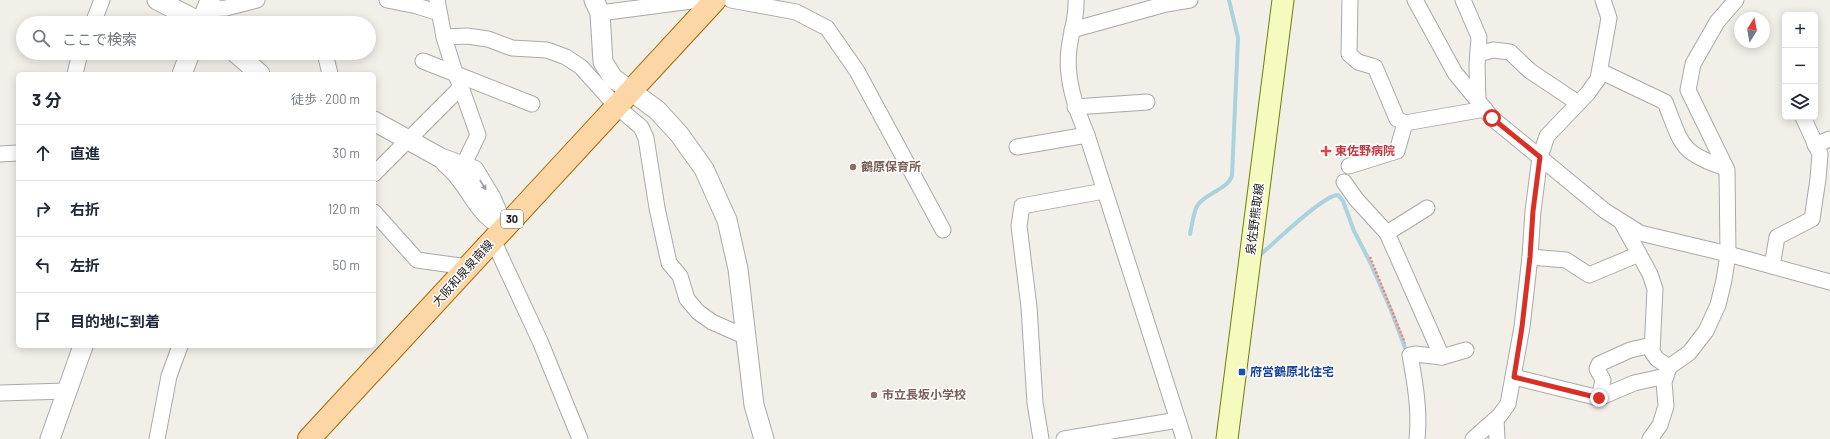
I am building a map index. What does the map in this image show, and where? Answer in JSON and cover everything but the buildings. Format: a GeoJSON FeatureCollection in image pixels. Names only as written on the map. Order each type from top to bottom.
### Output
{"type":"FeatureCollection","features":[{"type":"Feature","properties":{"kind":"main road","name":"大阪和泉泉南線"},"geometry":{"type":"LineString","coordinates":[[309,439],[715,0]]}},
{"type":"Feature","properties":{"kind":"main road","name":"泉佐野熊取線"},"geometry":{"type":"LineString","coordinates":[[1227,439],[1283,0]]}},
{"type":"Feature","properties":{"kind":"street"},"geometry":{"type":"LineString","coordinates":[[96,16],[102,0]]}},
{"type":"Feature","properties":{"kind":"street"},"geometry":{"type":"LineString","coordinates":[[157,0],[204,16],[226,8],[257,0]]}},
{"type":"Feature","properties":{"kind":"street"},"geometry":{"type":"LineString","coordinates":[[387,0],[417,6],[438,6],[444,37],[454,74],[461,87],[478,135],[463,166]]}},
{"type":"Feature","properties":{"kind":"street"},"geometry":{"type":"LineString","coordinates":[[699,0],[597,6],[603,62],[642,127],[646,138],[657,208],[669,263],[680,276],[687,299],[698,312],[712,322],[746,337]]}},
{"type":"Feature","properties":{"kind":"street"},"geometry":{"type":"LineString","coordinates":[[731,0],[796,12],[827,28],[857,71],[943,230]]}},
{"type":"Feature","properties":{"kind":"street"},"geometry":{"type":"LineString","coordinates":[[1076,0],[1076,11],[1068,62],[1075,107],[1086,135],[1184,439]]}},
{"type":"Feature","properties":{"kind":"street"},"geometry":{"type":"LineString","coordinates":[[1072,30],[1166,4],[1190,0]]}},
{"type":"Feature","properties":{"kind":"street"},"geometry":{"type":"LineString","coordinates":[[1350,0],[1349,54],[1358,62],[1375,67],[1397,119],[1405,123],[1481,105]]}},
{"type":"Feature","properties":{"kind":"street"},"geometry":{"type":"LineString","coordinates":[[1415,0],[1455,73],[1492,118],[1605,211],[1622,223],[1640,232],[1830,282]]}},
{"type":"Feature","properties":{"kind":"street"},"geometry":{"type":"LineString","coordinates":[[1463,0],[1479,37],[1478,54],[1481,105]]}},
{"type":"Feature","properties":{"kind":"street"},"geometry":{"type":"LineString","coordinates":[[1473,439],[1496,419],[1508,404],[1522,327],[1530,257],[1533,211],[1540,157],[1547,136],[1598,79],[1609,18],[1603,0]]}},
{"type":"Feature","properties":{"kind":"street"},"geometry":{"type":"LineString","coordinates":[[1514,377],[1599,398],[1634,383],[1667,372],[1689,353],[1706,331],[1719,298],[1724,280],[1728,254],[1726,168],[1688,90],[1693,64],[1696,58],[1717,22],[1736,0]]}},
{"type":"Feature","properties":{"kind":"street"},"geometry":{"type":"LineString","coordinates":[[444,37],[467,36],[488,39],[512,48],[547,50],[566,57],[624,99],[657,110],[679,134],[704,169],[727,220],[738,270],[754,405],[764,439]]}},
{"type":"Feature","properties":{"kind":"street"},"geometry":{"type":"LineString","coordinates":[[1478,54],[1493,50],[1510,52],[1530,71],[1578,102]]}},
{"type":"Feature","properties":{"kind":"street"},"geometry":{"type":"LineString","coordinates":[[75,72],[78,60]]}},
{"type":"Feature","properties":{"kind":"street"},"geometry":{"type":"LineString","coordinates":[[183,72],[187,60]]}},
{"type":"Feature","properties":{"kind":"street"},"geometry":{"type":"LineString","coordinates":[[244,60],[258,72]]}},
{"type":"Feature","properties":{"kind":"street"},"geometry":{"type":"LineString","coordinates":[[327,60],[330,72]]}},
{"type":"Feature","properties":{"kind":"street"},"geometry":{"type":"LineString","coordinates":[[423,61],[532,104]]}},
{"type":"Feature","properties":{"kind":"street"},"geometry":{"type":"LineString","coordinates":[[1600,71],[1665,102],[1682,145],[1693,155],[1703,161],[1726,168]]}},
{"type":"Feature","properties":{"kind":"street"},"geometry":{"type":"LineString","coordinates":[[1665,102],[1689,82]]}},
{"type":"Feature","properties":{"kind":"street"},"geometry":{"type":"LineString","coordinates":[[376,172],[461,87]]}},
{"type":"Feature","properties":{"kind":"street"},"geometry":{"type":"LineString","coordinates":[[1075,107],[1147,102]]}},
{"type":"Feature","properties":{"kind":"street"},"geometry":{"type":"LineString","coordinates":[[1772,266],[1777,237],[1812,219],[1820,154],[1804,120]]}},
{"type":"Feature","properties":{"kind":"street"},"geometry":{"type":"LineString","coordinates":[[376,122],[441,158],[474,170],[491,198],[498,234]]}},
{"type":"Feature","properties":{"kind":"street"},"geometry":{"type":"LineString","coordinates":[[1349,166],[1397,151],[1405,123]]}},
{"type":"Feature","properties":{"kind":"street"},"geometry":{"type":"LineString","coordinates":[[1017,147],[1086,135]]}},
{"type":"Feature","properties":{"kind":"street"},"geometry":{"type":"LineString","coordinates":[[1815,145],[1830,139]]}},
{"type":"Feature","properties":{"kind":"street"},"geometry":{"type":"LineString","coordinates":[[0,154],[16,153]]}},
{"type":"Feature","properties":{"kind":"street"},"geometry":{"type":"LineString","coordinates":[[441,158],[461,179],[491,219],[580,439]]}},
{"type":"Feature","properties":{"kind":"street"},"geometry":{"type":"LineString","coordinates":[[1344,182],[1356,199],[1387,233],[1442,357]]}},
{"type":"Feature","properties":{"kind":"street"},"geometry":{"type":"LineString","coordinates":[[1041,439],[1035,403],[1029,306],[1019,226],[1022,206],[1104,191]]}},
{"type":"Feature","properties":{"kind":"street"},"geometry":{"type":"LineString","coordinates":[[1387,233],[1427,208]]}},
{"type":"Feature","properties":{"kind":"street"},"geometry":{"type":"LineString","coordinates":[[376,214],[417,260],[468,268]]}},
{"type":"Feature","properties":{"kind":"street"},"geometry":{"type":"LineString","coordinates":[[1622,223],[1650,274],[1655,289],[1652,352],[1667,372]]}},
{"type":"Feature","properties":{"kind":"street"},"geometry":{"type":"LineString","coordinates":[[1530,257],[1566,260],[1589,275],[1639,254]]}},
{"type":"Feature","properties":{"kind":"street"},"geometry":{"type":"LineString","coordinates":[[1599,398],[1603,380],[1597,368],[1599,364],[1630,350],[1652,345]]}},
{"type":"Feature","properties":{"kind":"street"},"geometry":{"type":"LineString","coordinates":[[50,439],[82,348]]}},
{"type":"Feature","properties":{"kind":"street"},"geometry":{"type":"LineString","coordinates":[[157,439],[169,376],[179,348]]}},
{"type":"Feature","properties":{"kind":"street"},"geometry":{"type":"LineString","coordinates":[[1417,439],[1419,419],[1410,355],[1415,354],[1442,357],[1466,350]]}},
{"type":"Feature","properties":{"kind":"street"},"geometry":{"type":"LineString","coordinates":[[1650,439],[1660,425],[1666,406],[1664,382],[1667,372]]}},
{"type":"Feature","properties":{"kind":"street"},"geometry":{"type":"LineString","coordinates":[[0,394],[66,391]]}},
{"type":"Feature","properties":{"kind":"street"},"geometry":{"type":"LineString","coordinates":[[1496,419],[1497,439]]}},
{"type":"Feature","properties":{"kind":"street"},"geometry":{"type":"LineString","coordinates":[[1064,439],[1178,420]]}},
{"type":"Feature","properties":{"kind":"path"},"geometry":{"type":"LineString","coordinates":[[1370,257],[1410,355]]}},
{"type":"Feature","properties":{"kind":"waterway"},"geometry":{"type":"LineString","coordinates":[[1190,234],[1197,206],[1205,198],[1226,185],[1232,176],[1238,38],[1229,0]]}},
{"type":"Feature","properties":{"kind":"waterway"},"geometry":{"type":"LineString","coordinates":[[1258,257],[1310,211],[1331,197],[1338,195],[1343,201],[1354,231],[1370,262],[1391,310],[1407,353]]}},
{"type":"Feature","properties":{"kind":"place","name":"東佐野病院"},"geometry":{"type":"Point","coordinates":[1326,151]}},
{"type":"Feature","properties":{"kind":"place","name":"鶴原保育所"},"geometry":{"type":"Point","coordinates":[853,167]}},
{"type":"Feature","properties":{"kind":"place","name":"府営鶴原北住宅"},"geometry":{"type":"Point","coordinates":[1242,372]}},
{"type":"Feature","properties":{"kind":"place","name":"市立長坂小学校"},"geometry":{"type":"Point","coordinates":[874,395]}},
{"type":"Feature","properties":{"kind":"route"},"geometry":{"type":"LineString","coordinates":[[1492,118],[1540,157],[1533,211],[1530,257],[1522,327],[1514,377],[1599,398]]}}]}
